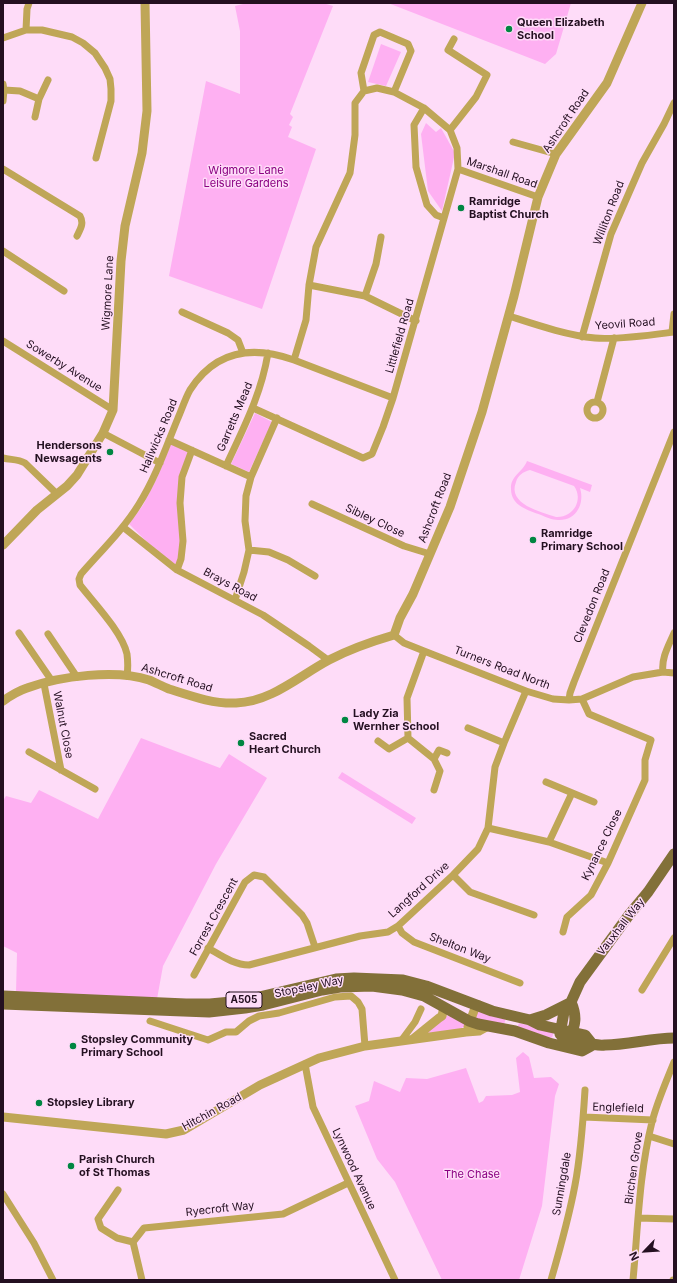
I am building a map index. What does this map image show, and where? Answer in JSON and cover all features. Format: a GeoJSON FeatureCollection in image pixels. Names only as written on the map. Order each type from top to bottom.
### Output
{"type":"FeatureCollection","features":[{"type":"Feature","properties":{"kind":"main road","name":"Vauxhall Way"},"geometry":{"type":"LineString","coordinates":[[560,1029],[564,1012],[571,1002],[580,982],[629,915],[648,892],[674,854]]}},
{"type":"Feature","properties":{"kind":"main road","name":"Stopsley Way"},"geometry":{"type":"LineString","coordinates":[[3,996],[210,1004],[249,999],[336,979],[375,978],[403,980],[426,986],[492,1011],[530,1020],[540,1025],[560,1029]]}},
{"type":"Feature","properties":{"kind":"main road","name":"Stopsley Way"},"geometry":{"type":"LineString","coordinates":[[3,1004],[209,1012],[263,1005],[340,987],[372,986],[413,993],[428,998],[444,1007],[468,1026],[488,1026],[517,1032],[556,1044]]}},
{"type":"Feature","properties":{"kind":"main road"},"geometry":{"type":"LineString","coordinates":[[530,1020],[546,1015],[571,1002],[576,1014],[570,1036],[566,1042],[556,1044]]}},
{"type":"Feature","properties":{"kind":"main road"},"geometry":{"type":"LineString","coordinates":[[560,1029],[570,1036],[585,1035],[593,1045]]}},
{"type":"Feature","properties":{"kind":"main road"},"geometry":{"type":"LineString","coordinates":[[556,1044],[582,1051],[593,1045],[605,1046],[657,1038],[674,1038]]}},
{"type":"Feature","properties":{"kind":"street"},"geometry":{"type":"LineString","coordinates":[[26,30],[27,9],[29,3]]}},
{"type":"Feature","properties":{"kind":"street","name":"Wigmore Lane"},"geometry":{"type":"LineString","coordinates":[[3,545],[37,510],[67,486],[77,475],[103,433],[112,410],[125,226],[142,153],[147,111],[145,3]]}},
{"type":"Feature","properties":{"kind":"street","name":"Ashcroft Road"},"geometry":{"type":"LineString","coordinates":[[3,701],[26,688],[48,682],[96,675],[127,676],[148,680],[169,689],[207,701],[238,703],[253,701],[268,696],[328,660],[358,646],[394,635],[400,618],[450,507],[482,412],[509,316],[538,197],[556,154],[607,82],[642,3]]}},
{"type":"Feature","properties":{"kind":"street"},"geometry":{"type":"LineString","coordinates":[[3,38],[26,30],[42,30],[72,37],[84,43],[92,50],[106,68],[110,79],[111,101],[96,158]]}},
{"type":"Feature","properties":{"kind":"street"},"geometry":{"type":"LineString","coordinates":[[294,360],[306,320],[309,285],[316,247],[350,174],[355,135],[355,103],[364,91],[361,73],[374,35],[380,32],[408,44],[411,51],[394,92]]}},
{"type":"Feature","properties":{"kind":"street"},"geometry":{"type":"LineString","coordinates":[[450,130],[476,97],[487,75],[448,50],[454,39]]}},
{"type":"Feature","properties":{"kind":"street"},"geometry":{"type":"LineString","coordinates":[[35,117],[39,99],[48,80]]}},
{"type":"Feature","properties":{"kind":"street"},"geometry":{"type":"LineString","coordinates":[[3,100],[4,87],[20,91],[39,99]]}},
{"type":"Feature","properties":{"kind":"street","name":"Littlefield Road"},"geometry":{"type":"LineString","coordinates":[[253,408],[363,458],[372,454],[383,427],[416,320],[458,169],[457,148],[450,130],[424,108],[394,92],[377,88],[364,91]]}},
{"type":"Feature","properties":{"kind":"street","name":"Williton Road"},"geometry":{"type":"LineString","coordinates":[[582,337],[611,234],[642,163],[674,103]]}},
{"type":"Feature","properties":{"kind":"street"},"geometry":{"type":"LineString","coordinates":[[424,108],[414,126],[416,167],[427,205],[436,215],[444,218]]}},
{"type":"Feature","properties":{"kind":"street"},"geometry":{"type":"LineString","coordinates":[[513,142],[556,154]]}},
{"type":"Feature","properties":{"kind":"street"},"geometry":{"type":"LineString","coordinates":[[3,169],[80,216],[82,219],[82,226],[77,236]]}},
{"type":"Feature","properties":{"kind":"street","name":"Marshall Road"},"geometry":{"type":"LineString","coordinates":[[458,169],[538,197]]}},
{"type":"Feature","properties":{"kind":"street"},"geometry":{"type":"LineString","coordinates":[[365,296],[376,264],[381,237]]}},
{"type":"Feature","properties":{"kind":"street"},"geometry":{"type":"LineString","coordinates":[[3,251],[64,291]]}},
{"type":"Feature","properties":{"kind":"street"},"geometry":{"type":"LineString","coordinates":[[309,285],[365,296],[416,320]]}},
{"type":"Feature","properties":{"kind":"street"},"geometry":{"type":"LineString","coordinates":[[182,312],[228,333],[238,340],[243,353]]}},
{"type":"Feature","properties":{"kind":"street"},"geometry":{"type":"LineString","coordinates":[[673,332],[674,314]]}},
{"type":"Feature","properties":{"kind":"street","name":"Yeovil Road"},"geometry":{"type":"LineString","coordinates":[[509,316],[582,337],[614,338],[673,332]]}},
{"type":"Feature","properties":{"kind":"street"},"geometry":{"type":"LineString","coordinates":[[597,402],[614,338]]}},
{"type":"Feature","properties":{"kind":"street","name":"Sowerby Avenue"},"geometry":{"type":"LineString","coordinates":[[3,341],[112,410]]}},
{"type":"Feature","properties":{"kind":"street","name":"Hallwicks Road"},"geometry":{"type":"LineString","coordinates":[[127,676],[127,654],[124,646],[118,634],[80,585],[79,579],[81,574],[123,527],[139,504],[160,463],[190,391],[203,374],[222,360],[243,353],[268,353],[294,360],[393,398]]}},
{"type":"Feature","properties":{"kind":"street","name":"Garretts Mead"},"geometry":{"type":"LineString","coordinates":[[226,466],[253,408],[264,375],[268,353]]}},
{"type":"Feature","properties":{"kind":"street"},"geometry":{"type":"LineString","coordinates":[[235,600],[249,550],[246,521],[246,496],[250,477],[277,418]]}},
{"type":"Feature","properties":{"kind":"street","name":"Clevedon Road"},"geometry":{"type":"LineString","coordinates":[[569,700],[574,682],[674,432]]}},
{"type":"Feature","properties":{"kind":"street"},"geometry":{"type":"LineString","coordinates":[[103,433],[160,463]]}},
{"type":"Feature","properties":{"kind":"street"},"geometry":{"type":"LineString","coordinates":[[169,440],[250,477]]}},
{"type":"Feature","properties":{"kind":"street"},"geometry":{"type":"LineString","coordinates":[[177,570],[181,558],[183,541],[180,503],[182,477],[192,450]]}},
{"type":"Feature","properties":{"kind":"street"},"geometry":{"type":"LineString","coordinates":[[3,458],[20,460],[25,463],[57,494]]}},
{"type":"Feature","properties":{"kind":"street","name":"Sibley Close"},"geometry":{"type":"LineString","coordinates":[[312,504],[404,546],[430,554]]}},
{"type":"Feature","properties":{"kind":"street","name":"Brays Road"},"geometry":{"type":"LineString","coordinates":[[123,527],[177,570],[263,615],[328,660]]}},
{"type":"Feature","properties":{"kind":"street"},"geometry":{"type":"LineString","coordinates":[[249,550],[269,552],[288,560],[315,576]]}},
{"type":"Feature","properties":{"kind":"street"},"geometry":{"type":"LineString","coordinates":[[19,632],[48,682]]}},
{"type":"Feature","properties":{"kind":"street"},"geometry":{"type":"LineString","coordinates":[[663,672],[662,665],[674,633]]}},
{"type":"Feature","properties":{"kind":"street"},"geometry":{"type":"LineString","coordinates":[[48,634],[77,677]]}},
{"type":"Feature","properties":{"kind":"street","name":"Turners Road North"},"geometry":{"type":"LineString","coordinates":[[394,635],[404,643],[553,699],[582,699],[633,677],[663,672],[674,673]]}},
{"type":"Feature","properties":{"kind":"street"},"geometry":{"type":"LineString","coordinates":[[424,651],[407,698],[408,738],[434,759],[440,772],[434,790]]}},
{"type":"Feature","properties":{"kind":"street","name":"Walnut Close"},"geometry":{"type":"LineString","coordinates":[[48,682],[61,770]]}},
{"type":"Feature","properties":{"kind":"street","name":"Langford Drive"},"geometry":{"type":"LineString","coordinates":[[208,948],[241,965],[250,964],[360,936],[388,932],[398,926],[453,875],[478,849],[488,828],[495,767],[526,690]]}},
{"type":"Feature","properties":{"kind":"street","name":"Kynance Close"},"geometry":{"type":"LineString","coordinates":[[563,932],[568,917],[591,895],[608,863],[645,780],[645,760],[651,740],[589,714],[582,699]]}},
{"type":"Feature","properties":{"kind":"street"},"geometry":{"type":"LineString","coordinates":[[468,728],[504,743]]}},
{"type":"Feature","properties":{"kind":"street"},"geometry":{"type":"LineString","coordinates":[[378,741],[389,749],[408,738]]}},
{"type":"Feature","properties":{"kind":"street"},"geometry":{"type":"LineString","coordinates":[[434,759],[439,750],[447,753]]}},
{"type":"Feature","properties":{"kind":"street","name":"Walnut Close"},"geometry":{"type":"LineString","coordinates":[[28,752],[95,789]]}},
{"type":"Feature","properties":{"kind":"street"},"geometry":{"type":"LineString","coordinates":[[546,782],[594,802]]}},
{"type":"Feature","properties":{"kind":"street"},"geometry":{"type":"LineString","coordinates":[[549,842],[572,793]]}},
{"type":"Feature","properties":{"kind":"street"},"geometry":{"type":"LineString","coordinates":[[488,828],[549,842],[608,863]]}},
{"type":"Feature","properties":{"kind":"street","name":"Forrest Crescent"},"geometry":{"type":"LineString","coordinates":[[194,975],[245,882],[254,875],[264,877],[302,915],[307,923],[315,947]]}},
{"type":"Feature","properties":{"kind":"street"},"geometry":{"type":"LineString","coordinates":[[453,875],[470,892],[534,915]]}},
{"type":"Feature","properties":{"kind":"street","name":"Shelton Way"},"geometry":{"type":"LineString","coordinates":[[398,926],[402,933],[414,942],[520,983]]}},
{"type":"Feature","properties":{"kind":"street"},"geometry":{"type":"LineString","coordinates":[[642,990],[674,938]]}},
{"type":"Feature","properties":{"kind":"street","name":"Stopsley Way"},"geometry":{"type":"LineString","coordinates":[[150,1021],[208,1040],[226,1032],[236,1032],[249,1021],[259,1016],[335,997],[351,996],[358,1002],[362,1009],[365,1046]]}},
{"type":"Feature","properties":{"kind":"street"},"geometry":{"type":"LineString","coordinates":[[468,1026],[475,1008],[478,1006]]}},
{"type":"Feature","properties":{"kind":"street"},"geometry":{"type":"LineString","coordinates":[[413,1039],[442,1016],[444,1007]]}},
{"type":"Feature","properties":{"kind":"street"},"geometry":{"type":"LineString","coordinates":[[401,1040],[415,1022],[421,1009]]}},
{"type":"Feature","properties":{"kind":"street","name":"Hitchin Road"},"geometry":{"type":"LineString","coordinates":[[3,1117],[166,1134],[184,1130],[260,1085],[319,1058],[365,1046],[413,1039],[468,1026]]}},
{"type":"Feature","properties":{"kind":"street","name":"Birchen Grove"},"geometry":{"type":"LineString","coordinates":[[633,1280],[642,1174],[652,1120],[671,1079],[674,1062]]}},
{"type":"Feature","properties":{"kind":"street","name":"Lynwood Avenue"},"geometry":{"type":"LineString","coordinates":[[305,1064],[313,1107],[395,1280]]}},
{"type":"Feature","properties":{"kind":"street","name":"Sunningdale"},"geometry":{"type":"LineString","coordinates":[[551,1280],[575,1185],[584,1117],[585,1090]]}},
{"type":"Feature","properties":{"kind":"street","name":"Englefield"},"geometry":{"type":"LineString","coordinates":[[584,1117],[652,1120]]}},
{"type":"Feature","properties":{"kind":"street"},"geometry":{"type":"LineString","coordinates":[[649,1136],[674,1144]]}},
{"type":"Feature","properties":{"kind":"street","name":"Ryecroft Way"},"geometry":{"type":"LineString","coordinates":[[133,1242],[144,1228],[282,1214],[348,1183]]}},
{"type":"Feature","properties":{"kind":"street"},"geometry":{"type":"LineString","coordinates":[[118,1190],[98,1219],[101,1228],[118,1238],[133,1242],[142,1280]]}},
{"type":"Feature","properties":{"kind":"street"},"geometry":{"type":"LineString","coordinates":[[3,1194],[34,1243],[53,1280]]}},
{"type":"Feature","properties":{"kind":"street"},"geometry":{"type":"LineString","coordinates":[[638,1218],[674,1219]]}},
{"type":"Feature","properties":{"kind":"green space","name":"Wigmore Lane Leisure Gardens"},"geometry":{"type":"Polygon","coordinates":[[[247,3],[323,3],[333,6],[290,114],[293,117],[289,125],[292,127],[288,137],[316,149],[262,309],[169,276],[206,81],[240,94],[240,31],[235,6],[247,3]]]}},
{"type":"Feature","properties":{"kind":"green space","name":"Queen Elizabeth School"},"geometry":{"type":"Polygon","coordinates":[[[388,3],[571,3],[556,54],[545,64],[388,3]]]}},
{"type":"Feature","properties":{"kind":"green space"},"geometry":{"type":"Polygon","coordinates":[[[381,44],[401,52],[386,86],[368,82],[381,44]]]}},
{"type":"Feature","properties":{"kind":"green space"},"geometry":{"type":"Polygon","coordinates":[[[426,123],[436,132],[441,128],[455,153],[442,211],[428,191],[421,134],[426,123]]]}},
{"type":"Feature","properties":{"kind":"green space"},"geometry":{"type":"Polygon","coordinates":[[[255,413],[272,422],[249,472],[231,464],[255,413]]]}},
{"type":"Feature","properties":{"kind":"green space"},"geometry":{"type":"Polygon","coordinates":[[[171,444],[188,452],[180,517],[180,556],[176,566],[146,541],[129,524],[143,505],[157,478],[171,444]]]}},
{"type":"Feature","properties":{"kind":"green space"},"geometry":{"type":"Polygon","coordinates":[[[527,461],[592,485],[590,492],[580,488],[581,500],[578,510],[570,518],[564,520],[554,520],[531,511],[521,506],[514,500],[511,489],[511,485],[515,477],[527,461]],[[530,470],[519,476],[516,482],[515,490],[516,496],[527,506],[542,513],[562,517],[572,511],[577,502],[577,491],[574,486],[530,470]]]}},
{"type":"Feature","properties":{"kind":"green space"},"geometry":{"type":"Polygon","coordinates":[[[141,738],[220,768],[229,754],[267,778],[216,864],[163,966],[157,999],[16,993],[17,953],[3,946],[3,801],[6,796],[31,803],[39,790],[98,819],[141,738]]]}},
{"type":"Feature","properties":{"kind":"green space"},"geometry":{"type":"Polygon","coordinates":[[[342,772],[416,818],[412,824],[338,778],[342,772]]]}},
{"type":"Feature","properties":{"kind":"green space"},"geometry":{"type":"Polygon","coordinates":[[[478,1010],[506,1017],[504,1025],[473,1019],[478,1010]]]}},
{"type":"Feature","properties":{"kind":"green space"},"geometry":{"type":"Polygon","coordinates":[[[450,1014],[465,1023],[465,1026],[460,1029],[426,1034],[434,1024],[450,1014]]]}},
{"type":"Feature","properties":{"kind":"green space"},"geometry":{"type":"Polygon","coordinates":[[[519,1023],[554,1031],[552,1038],[517,1028],[519,1023]]]}},
{"type":"Feature","properties":{"kind":"green space","name":"The Chase"},"geometry":{"type":"Polygon","coordinates":[[[523,1052],[529,1057],[534,1078],[551,1077],[559,1084],[555,1096],[542,1206],[519,1280],[442,1280],[395,1182],[377,1159],[355,1106],[369,1101],[374,1081],[400,1092],[406,1078],[427,1079],[466,1068],[479,1103],[483,1101],[486,1096],[512,1095],[520,1092],[516,1058],[523,1052]]]}},
{"type":"Feature","properties":{"kind":"place","name":"Queen Elizabeth School"},"geometry":{"type":"Point","coordinates":[509,29]}},
{"type":"Feature","properties":{"kind":"place","name":"Ramridge Baptist Church"},"geometry":{"type":"Point","coordinates":[461,208]}},
{"type":"Feature","properties":{"kind":"place","name":"Hendersons Newsagents"},"geometry":{"type":"Point","coordinates":[110,452]}},
{"type":"Feature","properties":{"kind":"place","name":"Ramridge Primary School"},"geometry":{"type":"Point","coordinates":[533,540]}},
{"type":"Feature","properties":{"kind":"place","name":"Lady Zia Wernher School"},"geometry":{"type":"Point","coordinates":[345,720]}},
{"type":"Feature","properties":{"kind":"place","name":"Sacred Heart Church"},"geometry":{"type":"Point","coordinates":[241,743]}},
{"type":"Feature","properties":{"kind":"place","name":"Stopsley Community Primary School"},"geometry":{"type":"Point","coordinates":[73,1046]}},
{"type":"Feature","properties":{"kind":"place","name":"Stopsley Library"},"geometry":{"type":"Point","coordinates":[39,1103]}},
{"type":"Feature","properties":{"kind":"place","name":"Parish Church of St Thomas"},"geometry":{"type":"Point","coordinates":[71,1166]}}]}
